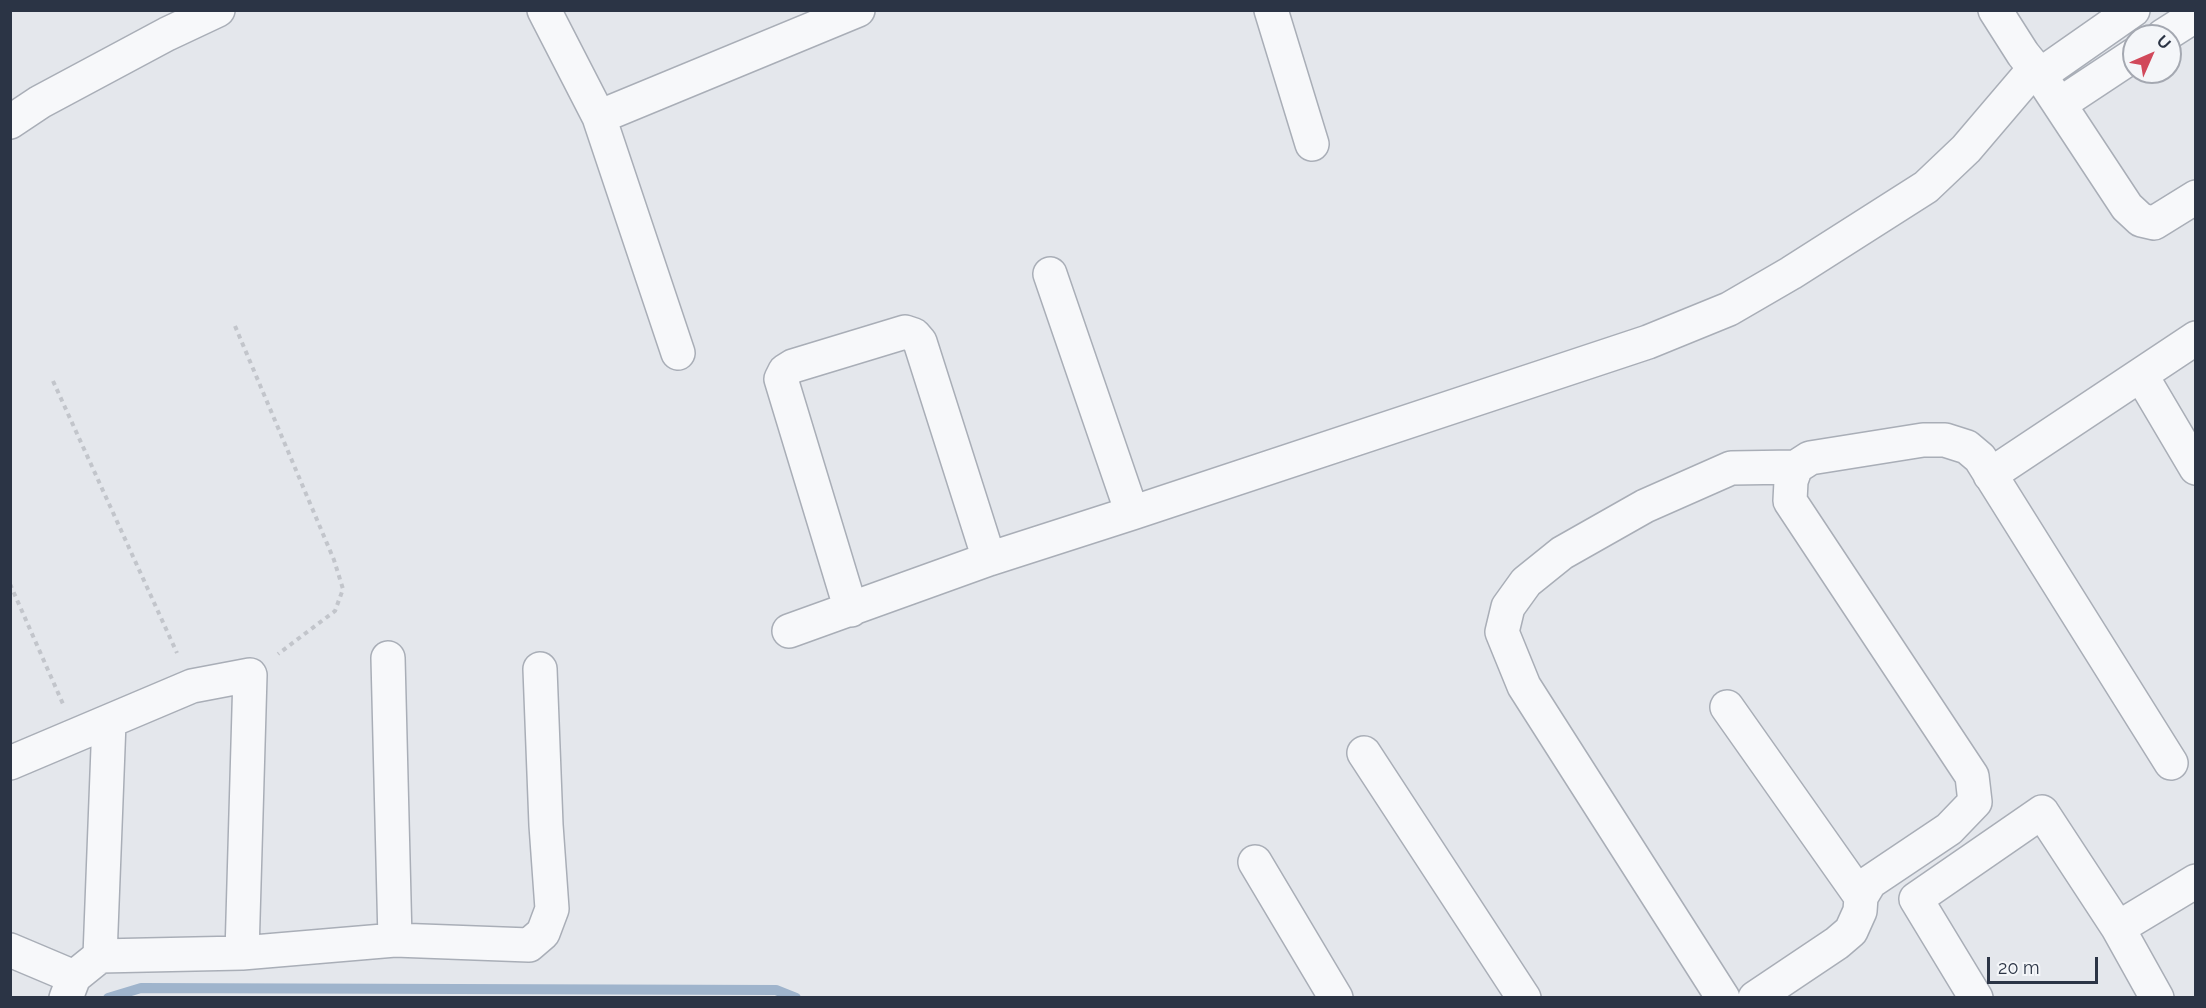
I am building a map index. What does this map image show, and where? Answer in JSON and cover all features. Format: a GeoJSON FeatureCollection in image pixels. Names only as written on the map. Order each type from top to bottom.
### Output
{"type":"FeatureCollection","features":[{"type":"Feature","properties":{"kind":"street"},"geometry":{"type":"LineString","coordinates":[[10,122],[51,96],[167,34],[218,10]]}},
{"type":"Feature","properties":{"kind":"street"},"geometry":{"type":"LineString","coordinates":[[544,10],[599,117],[678,353]]}},
{"type":"Feature","properties":{"kind":"street"},"geometry":{"type":"LineString","coordinates":[[599,117],[858,10]]}},
{"type":"Feature","properties":{"kind":"street"},"geometry":{"type":"LineString","coordinates":[[1271,10],[1312,144]]}},
{"type":"Feature","properties":{"kind":"street"},"geometry":{"type":"LineString","coordinates":[[1995,10],[2127,207],[2141,220],[2154,223],[2196,197]]}},
{"type":"Feature","properties":{"kind":"street"},"geometry":{"type":"LineString","coordinates":[[789,631],[989,559],[1648,342],[1729,309],[1791,273],[1926,187],[1966,149],[2047,85],[2133,10]]}},
{"type":"Feature","properties":{"kind":"street"},"geometry":{"type":"LineString","coordinates":[[2182,24],[2196,15]]}},
{"type":"Feature","properties":{"kind":"street"},"geometry":{"type":"LineString","coordinates":[[2047,85],[2122,60]]}},
{"type":"Feature","properties":{"kind":"street"},"geometry":{"type":"LineString","coordinates":[[1050,274],[1132,513]]}},
{"type":"Feature","properties":{"kind":"street"},"geometry":{"type":"LineString","coordinates":[[851,610],[781,379],[785,371],[793,366],[905,332],[914,335],[920,342],[989,559]]}},
{"type":"Feature","properties":{"kind":"street"},"geometry":{"type":"LineString","coordinates":[[1990,475],[2196,338]]}},
{"type":"Feature","properties":{"kind":"street"},"geometry":{"type":"LineString","coordinates":[[2141,375],[2196,468]]}},
{"type":"Feature","properties":{"kind":"street"},"geometry":{"type":"LineString","coordinates":[[1723,998],[1524,686],[1502,632],[1508,607],[1526,582],[1562,553],[1635,512],[1731,468],[1796,467],[1810,458],[1923,440],[1945,440],[1967,447],[1980,458],[2171,763]]}},
{"type":"Feature","properties":{"kind":"street"},"geometry":{"type":"LineString","coordinates":[[1755,998],[1837,943],[1851,931],[1860,911],[1861,897],[1870,882],[1949,829],[1975,802],[1972,776],[1790,501],[1791,481],[1796,467]]}},
{"type":"Feature","properties":{"kind":"street"},"geometry":{"type":"LineString","coordinates":[[388,658],[395,940]]}},
{"type":"Feature","properties":{"kind":"street"},"geometry":{"type":"LineString","coordinates":[[100,956],[242,953],[395,940],[529,945],[543,933],[552,909],[540,669]]}},
{"type":"Feature","properties":{"kind":"street"},"geometry":{"type":"LineString","coordinates":[[10,764],[192,686],[250,675],[242,953]]}},
{"type":"Feature","properties":{"kind":"street"},"geometry":{"type":"LineString","coordinates":[[1727,707],[1861,897]]}},
{"type":"Feature","properties":{"kind":"street"},"geometry":{"type":"LineString","coordinates":[[10,950],[70,987],[100,956],[109,722]]}},
{"type":"Feature","properties":{"kind":"street"},"geometry":{"type":"LineString","coordinates":[[1364,753],[1524,998]]}},
{"type":"Feature","properties":{"kind":"street"},"geometry":{"type":"LineString","coordinates":[[1976,998],[1916,899],[2042,812],[2118,928],[2157,998]]}},
{"type":"Feature","properties":{"kind":"street"},"geometry":{"type":"LineString","coordinates":[[1255,862],[1336,998]]}},
{"type":"Feature","properties":{"kind":"street"},"geometry":{"type":"LineString","coordinates":[[2118,928],[2196,882]]}},
{"type":"Feature","properties":{"kind":"path"},"geometry":{"type":"LineString","coordinates":[[235,326],[334,560],[343,589],[335,611],[250,675]]}},
{"type":"Feature","properties":{"kind":"path"},"geometry":{"type":"LineString","coordinates":[[53,381],[192,686]]}},
{"type":"Feature","properties":{"kind":"path"},"geometry":{"type":"LineString","coordinates":[[10,584],[77,735]]}},
{"type":"Feature","properties":{"kind":"waterway"},"geometry":{"type":"LineString","coordinates":[[108,998],[141,988],[776,990],[796,998]]}}]}
